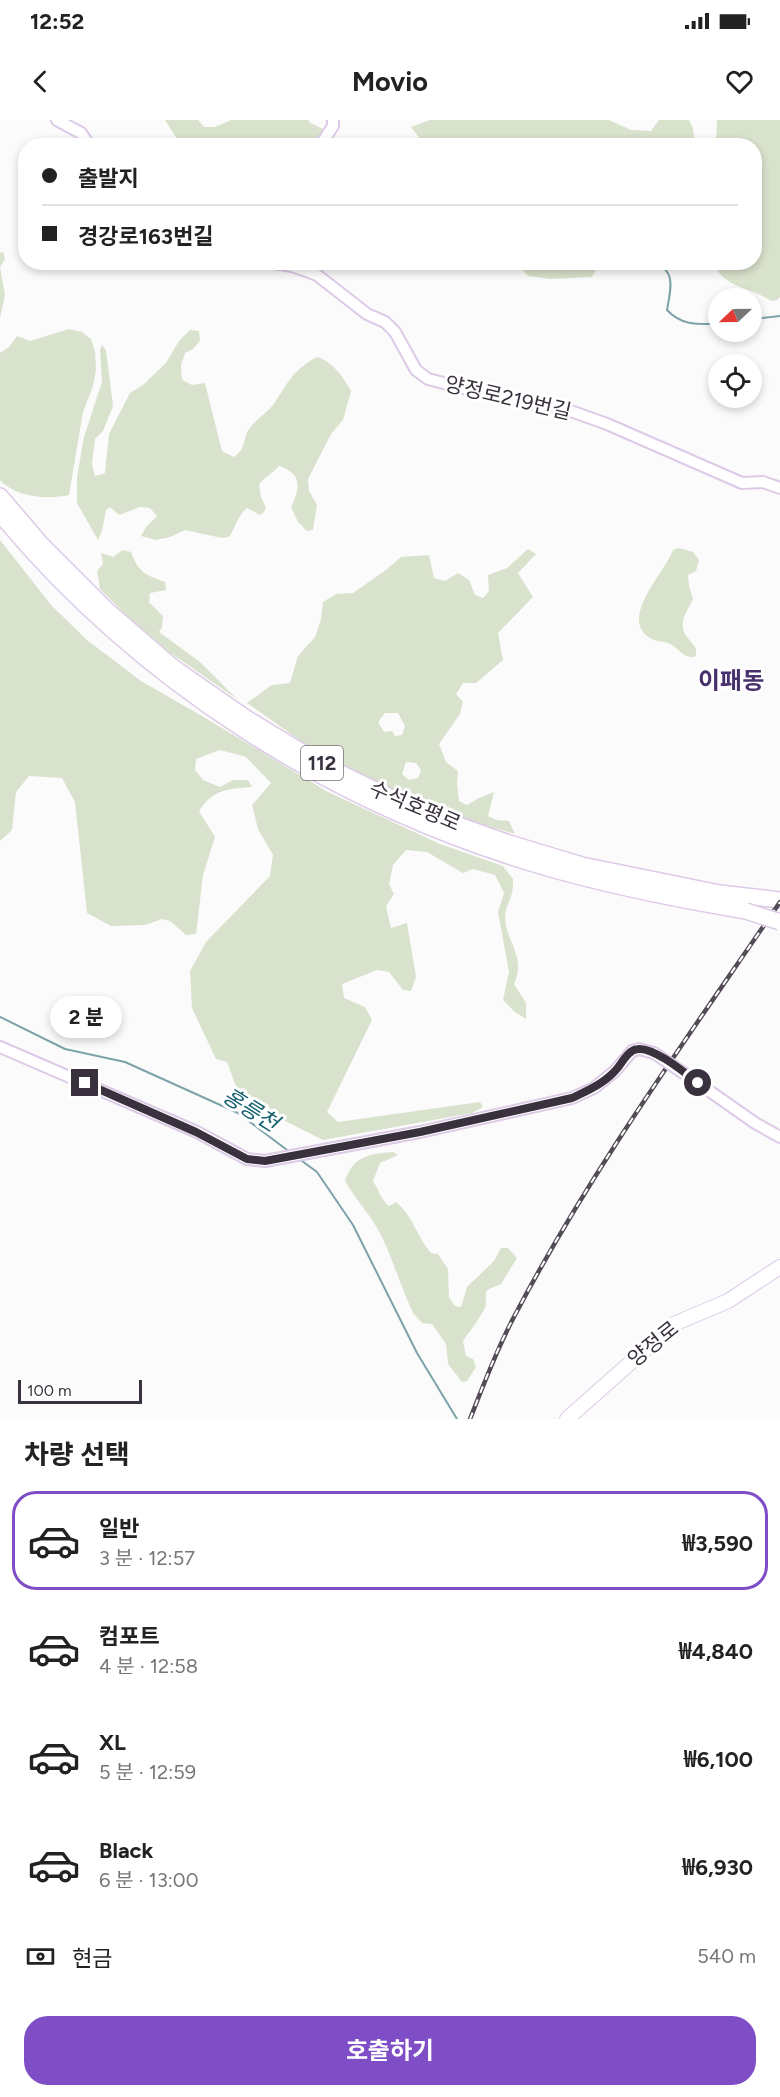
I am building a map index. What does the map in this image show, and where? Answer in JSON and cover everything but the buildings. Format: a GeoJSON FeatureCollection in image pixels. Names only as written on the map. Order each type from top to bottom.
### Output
{"type":"FeatureCollection","features":[{"type":"Feature","properties":{"kind":"highway","name":"수석호평로"},"geometry":{"type":"LineString","coordinates":[[0,496],[41,543],[108,611],[174,668],[246,718],[320,763],[414,809],[506,842],[582,865],[720,893],[780,900]]}},
{"type":"Feature","properties":{"kind":"highway","name":"수석호평로"},"geometry":{"type":"LineString","coordinates":[[0,514],[63,583],[122,639],[201,701],[322,777],[459,839],[532,864],[625,888],[746,911],[780,914]]}},
{"type":"Feature","properties":{"kind":"highway"},"geometry":{"type":"LineString","coordinates":[[746,911],[780,922]]}},
{"type":"Feature","properties":{"kind":"main road","name":"양정로"},"geometry":{"type":"LineString","coordinates":[[567,1419],[675,1324],[728,1301],[780,1267]]}},
{"type":"Feature","properties":{"kind":"street"},"geometry":{"type":"LineString","coordinates":[[61,122],[79,120]]}},
{"type":"Feature","properties":{"kind":"street"},"geometry":{"type":"LineString","coordinates":[[325,138],[333,126],[333,120]]}},
{"type":"Feature","properties":{"kind":"street"},"geometry":{"type":"LineString","coordinates":[[61,122],[81,132],[85,138]]}},
{"type":"Feature","properties":{"kind":"street","name":"양정로219번길"},"geometry":{"type":"LineString","coordinates":[[303,270],[317,275],[367,314],[385,322],[395,332],[416,370],[428,379],[516,402],[554,405],[606,424],[742,483],[763,482],[780,488]]}},
{"type":"Feature","properties":{"kind":"street"},"geometry":{"type":"LineString","coordinates":[[0,1047],[196,1132],[247,1159],[265,1161],[420,1132],[572,1098],[594,1088],[615,1071],[632,1051],[639,1049],[654,1053],[755,1124],[780,1137]]}},
{"type":"Feature","properties":{"kind":"green space"},"geometry":{"type":"Polygon","coordinates":[[[165,120],[198,120],[204,127],[215,127],[231,120],[309,120],[323,129],[319,138],[176,138],[165,120]]]}},
{"type":"Feature","properties":{"kind":"green space"},"geometry":{"type":"Polygon","coordinates":[[[430,120],[609,120],[631,130],[651,131],[659,120],[689,120],[694,138],[420,138],[411,127],[430,120]]]}},
{"type":"Feature","properties":{"kind":"green space"},"geometry":{"type":"Polygon","coordinates":[[[717,120],[780,120],[780,297],[771,301],[762,296],[762,288],[743,288],[723,277],[718,270],[762,270],[762,138],[716,138],[717,120]]]}},
{"type":"Feature","properties":{"kind":"green space"},"geometry":{"type":"Polygon","coordinates":[[[3,252],[5,259],[0,267],[0,253],[3,252]]]}},
{"type":"Feature","properties":{"kind":"green space"},"geometry":{"type":"Polygon","coordinates":[[[0,267],[5,295],[0,318],[0,267]]]}},
{"type":"Feature","properties":{"kind":"green space"},"geometry":{"type":"Polygon","coordinates":[[[522,270],[596,270],[592,277],[550,279],[528,276],[522,270]]]}},
{"type":"Feature","properties":{"kind":"green space"},"geometry":{"type":"Polygon","coordinates":[[[69,329],[82,332],[91,339],[95,352],[96,370],[93,386],[83,412],[69,495],[41,497],[23,494],[6,486],[0,480],[0,353],[9,347],[17,336],[30,341],[69,329]]]}},
{"type":"Feature","properties":{"kind":"green space"},"geometry":{"type":"Polygon","coordinates":[[[190,330],[199,331],[200,341],[193,349],[185,353],[181,365],[182,380],[192,385],[205,383],[222,451],[234,457],[243,447],[252,425],[273,405],[287,384],[308,362],[317,357],[328,362],[348,386],[351,391],[343,420],[331,434],[308,479],[309,491],[317,505],[313,530],[307,531],[298,522],[291,507],[297,488],[296,477],[287,469],[279,466],[259,485],[266,508],[263,513],[260,515],[247,508],[241,514],[229,537],[222,538],[185,530],[156,540],[141,536],[157,516],[150,508],[140,507],[119,515],[110,507],[106,510],[98,540],[77,503],[77,477],[84,437],[102,382],[100,350],[102,345],[106,350],[113,406],[103,431],[95,439],[92,464],[95,476],[105,473],[109,434],[130,393],[143,385],[166,363],[179,341],[190,330]]]}},
{"type":"Feature","properties":{"kind":"green space"},"geometry":{"type":"Polygon","coordinates":[[[0,540],[52,606],[87,640],[141,681],[328,792],[440,844],[503,866],[513,879],[512,893],[505,916],[508,934],[517,957],[517,974],[514,984],[526,1003],[526,1019],[503,1000],[509,972],[498,912],[504,893],[495,875],[473,869],[463,873],[427,852],[406,850],[393,865],[389,884],[394,894],[386,906],[391,928],[407,923],[416,977],[411,991],[403,990],[389,972],[377,970],[342,984],[344,998],[365,1007],[372,1020],[327,1112],[338,1122],[480,1102],[483,1107],[472,1113],[323,1140],[281,1119],[238,1092],[227,1062],[216,1059],[192,1008],[190,971],[206,942],[270,876],[273,855],[258,829],[252,805],[271,783],[246,757],[220,750],[196,759],[195,770],[203,780],[220,787],[233,780],[248,780],[252,787],[216,794],[199,811],[215,837],[203,875],[196,934],[186,935],[170,921],[162,919],[145,925],[111,926],[87,913],[75,802],[62,778],[29,776],[16,792],[12,830],[0,841],[0,540]]]}},
{"type":"Feature","properties":{"kind":"green space"},"geometry":{"type":"Polygon","coordinates":[[[679,548],[693,552],[699,560],[696,571],[688,575],[693,599],[683,622],[684,632],[696,649],[696,656],[692,657],[688,657],[668,643],[654,640],[643,632],[639,622],[640,610],[653,584],[673,550],[679,548]]]}},
{"type":"Feature","properties":{"kind":"green space"},"geometry":{"type":"Polygon","coordinates":[[[528,549],[536,554],[518,573],[533,597],[498,633],[503,660],[476,683],[463,683],[456,694],[463,702],[460,714],[439,744],[446,762],[458,771],[459,801],[467,805],[494,792],[488,816],[496,820],[509,821],[515,834],[427,806],[363,779],[319,753],[247,703],[272,685],[290,683],[298,656],[315,637],[321,619],[323,602],[336,594],[353,593],[401,557],[429,555],[434,578],[445,581],[458,573],[469,580],[475,595],[483,598],[489,591],[488,575],[507,568],[528,549]],[[385,713],[378,722],[384,732],[392,731],[395,736],[402,735],[405,726],[398,713],[385,713]],[[406,762],[402,774],[409,780],[418,778],[421,770],[416,763],[406,762]]]}},
{"type":"Feature","properties":{"kind":"green space"},"geometry":{"type":"Polygon","coordinates":[[[123,550],[131,552],[143,572],[165,582],[166,590],[150,593],[149,602],[163,616],[159,632],[200,662],[237,699],[172,654],[132,621],[100,589],[97,571],[103,564],[101,553],[113,557],[123,550]]]}},
{"type":"Feature","properties":{"kind":"green space"},"geometry":{"type":"Polygon","coordinates":[[[393,1152],[398,1155],[380,1163],[373,1181],[386,1204],[389,1206],[396,1202],[402,1208],[426,1247],[431,1253],[438,1254],[448,1269],[449,1297],[455,1306],[461,1307],[467,1287],[494,1261],[501,1248],[508,1248],[517,1258],[501,1284],[487,1290],[485,1307],[463,1341],[466,1356],[473,1359],[476,1367],[467,1381],[462,1382],[448,1364],[446,1344],[432,1324],[422,1323],[413,1313],[381,1235],[345,1181],[357,1161],[369,1155],[393,1152]]]}},
{"type":"Feature","properties":{"kind":"waterway"},"geometry":{"type":"LineString","coordinates":[[666,270],[670,278],[667,310],[678,319],[691,323],[708,324]]}},
{"type":"Feature","properties":{"kind":"waterway"},"geometry":{"type":"LineString","coordinates":[[762,318],[780,316]]}},
{"type":"Feature","properties":{"kind":"waterway","name":"홍릉천"},"geometry":{"type":"LineString","coordinates":[[0,1017],[65,1049],[125,1062],[238,1113],[291,1153]]}},
{"type":"Feature","properties":{"kind":"waterway","name":"홍릉천"},"geometry":{"type":"LineString","coordinates":[[298,1158],[317,1172],[353,1225],[417,1353],[457,1419]]}},
{"type":"Feature","properties":{"kind":"railway"},"geometry":{"type":"LineString","coordinates":[[470,1419],[508,1328],[544,1261],[608,1156],[780,902]]}},
{"type":"Feature","properties":{"kind":"district","name":"이패동"},"geometry":{"type":"Point","coordinates":[731,681]}},
{"type":"Feature","properties":{"kind":"route"},"geometry":{"type":"LineString","coordinates":[[85,1083],[196,1132],[247,1159],[265,1161],[420,1132],[572,1098],[594,1088],[615,1071],[632,1051],[639,1049],[654,1053],[698,1083]]}}]}
